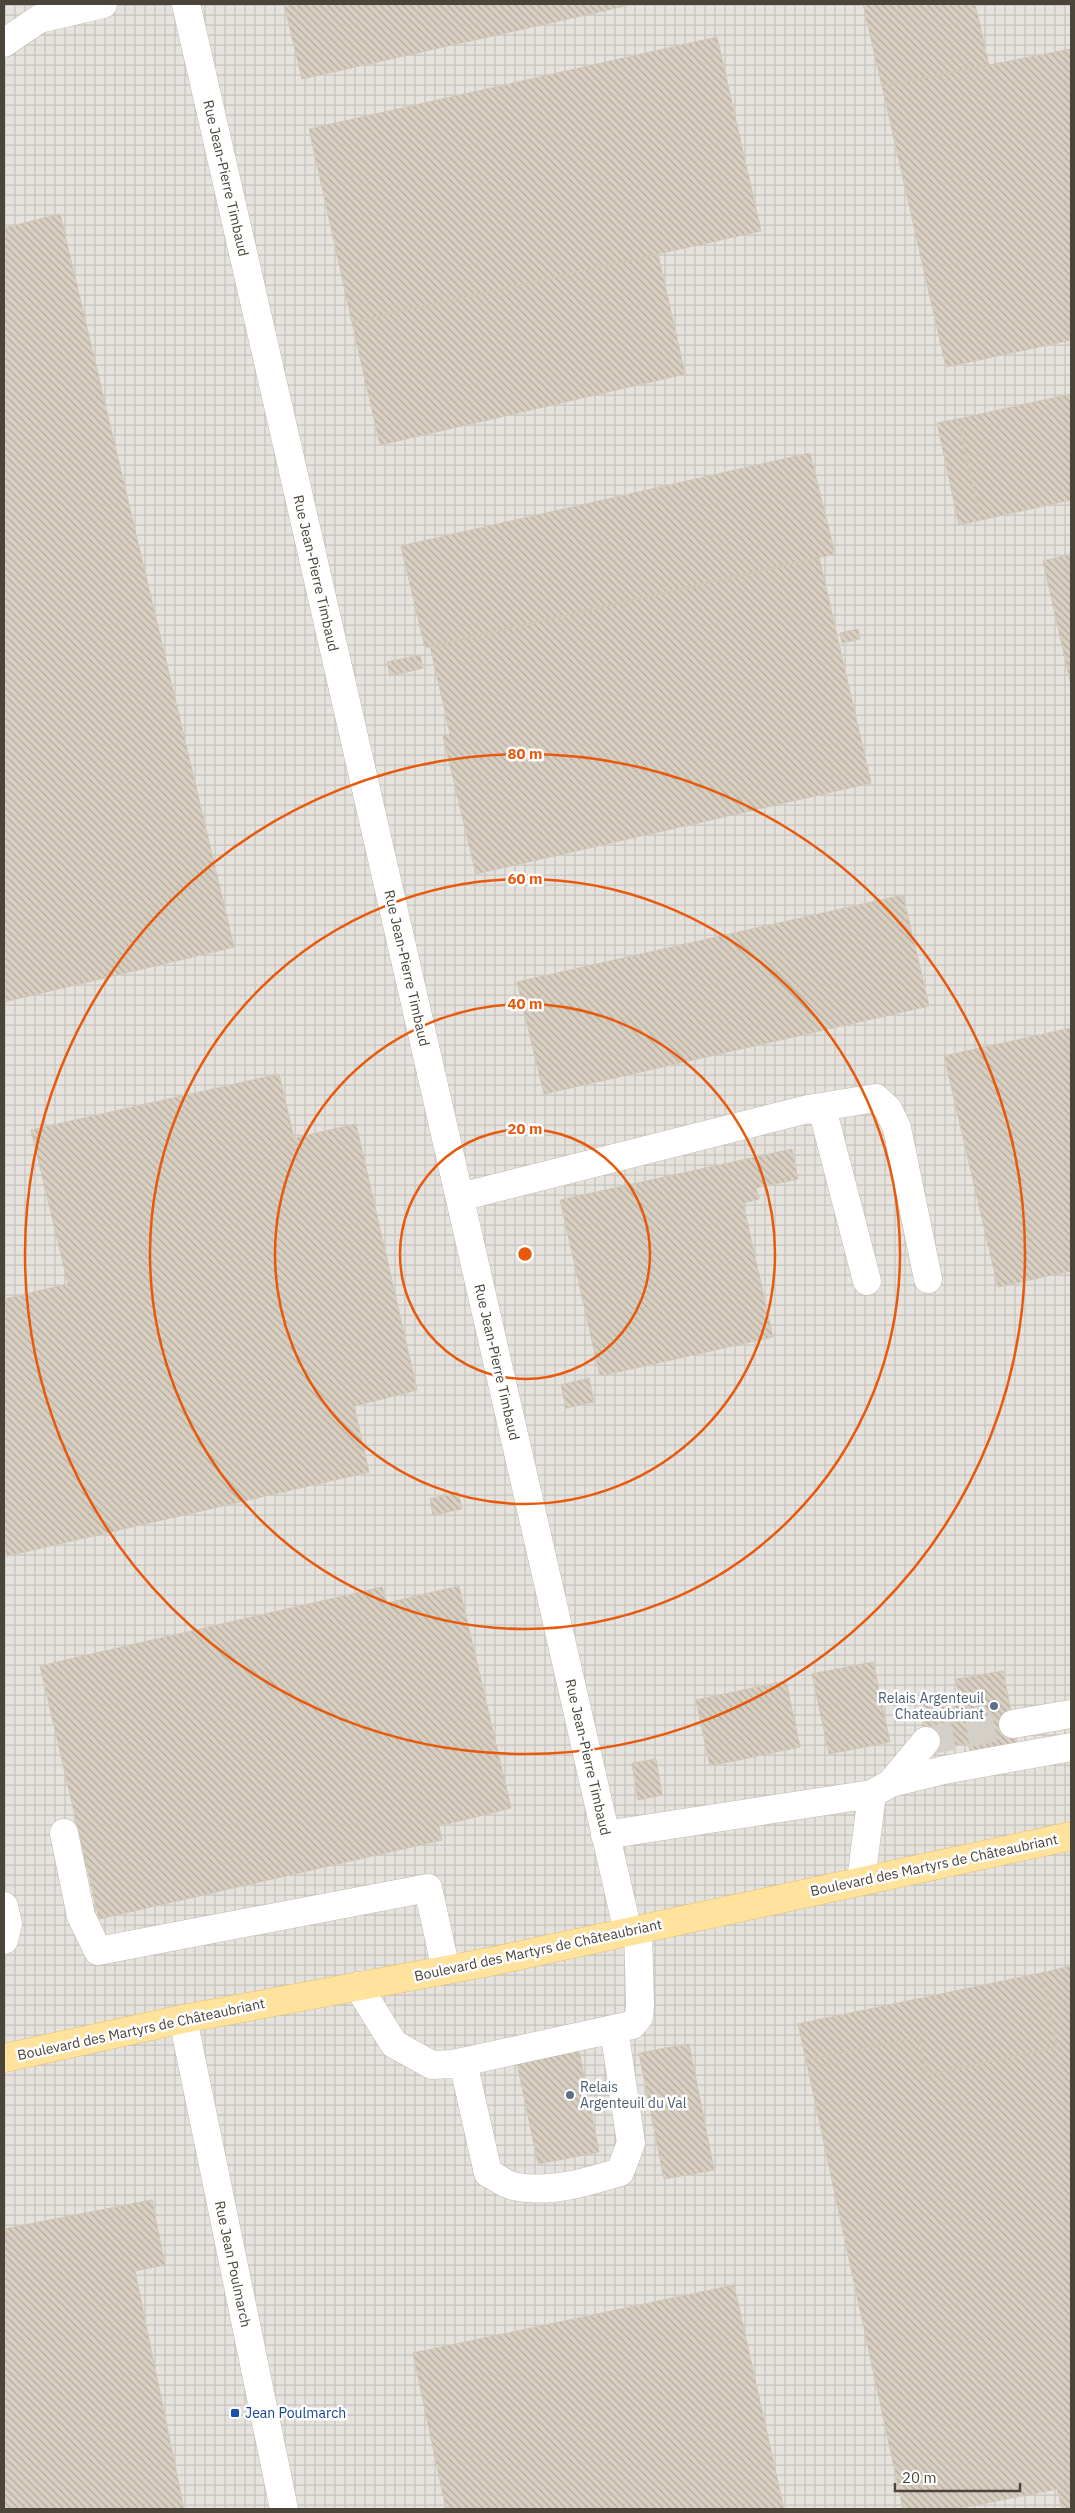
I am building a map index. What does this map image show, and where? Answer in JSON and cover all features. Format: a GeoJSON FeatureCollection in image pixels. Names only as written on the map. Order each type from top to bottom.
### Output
{"type":"FeatureCollection","features":[{"type":"Feature","properties":{"kind":"main road","name":"Boulevard des Martyrs de Châteaubriant"},"geometry":{"type":"LineString","coordinates":[[4,2058],[183,2019],[446,1970],[1071,1836]]}},
{"type":"Feature","properties":{"kind":"street"},"geometry":{"type":"LineString","coordinates":[[4,44],[39,19],[104,4]]}},
{"type":"Feature","properties":{"kind":"street","name":"Rue Jean-Pierre Timbaud"},"geometry":{"type":"LineString","coordinates":[[186,4],[606,1835],[633,1931],[639,2017],[632,2025],[463,2062],[432,2065],[394,2044],[358,1986]]}},
{"type":"Feature","properties":{"kind":"street"},"geometry":{"type":"LineString","coordinates":[[460,1197],[808,1109],[876,1098],[888,1109],[896,1128],[928,1279]]}},
{"type":"Feature","properties":{"kind":"street"},"geometry":{"type":"LineString","coordinates":[[808,1109],[823,1112],[867,1281]]}},
{"type":"Feature","properties":{"kind":"street"},"geometry":{"type":"LineString","coordinates":[[1013,1724],[1071,1714]]}},
{"type":"Feature","properties":{"kind":"street"},"geometry":{"type":"LineString","coordinates":[[861,1881],[882,1788],[926,1741]]}},
{"type":"Feature","properties":{"kind":"street"},"geometry":{"type":"LineString","coordinates":[[606,1835],[882,1788],[944,1770],[1071,1747]]}},
{"type":"Feature","properties":{"kind":"street"},"geometry":{"type":"LineString","coordinates":[[64,1833],[81,1916],[98,1951],[428,1888],[446,1970]]}},
{"type":"Feature","properties":{"kind":"street"},"geometry":{"type":"LineString","coordinates":[[4,1906],[8,1924],[4,1940]]}},
{"type":"Feature","properties":{"kind":"street","name":"Rue Jean Poulmarch"},"geometry":{"type":"LineString","coordinates":[[183,2019],[284,2509]]}},
{"type":"Feature","properties":{"kind":"street"},"geometry":{"type":"LineString","coordinates":[[463,2062],[488,2173],[512,2186],[548,2188],[592,2181],[620,2172],[631,2143],[614,2029]]}},
{"type":"Feature","properties":{"kind":"shaded area"},"geometry":{"type":"Polygon","coordinates":[[[4,4],[1071,4],[1071,2509],[4,2509],[4,4]]]}},
{"type":"Feature","properties":{"kind":"building"},"geometry":{"type":"Polygon","coordinates":[[[284,4],[634,4],[302,79],[284,4]]]}},
{"type":"Feature","properties":{"kind":"building"},"geometry":{"type":"Polygon","coordinates":[[[863,4],[975,4],[989,65],[882,86],[863,4]]]}},
{"type":"Feature","properties":{"kind":"building"},"geometry":{"type":"Polygon","coordinates":[[[717,37],[761,231],[352,322],[309,129],[717,37]]]}},
{"type":"Feature","properties":{"kind":"building"},"geometry":{"type":"Polygon","coordinates":[[[1071,49],[1071,340],[946,367],[882,86],[1071,49]]]}},
{"type":"Feature","properties":{"kind":"building"},"geometry":{"type":"Polygon","coordinates":[[[60,214],[234,947],[4,1002],[4,228],[60,214]]]}},
{"type":"Feature","properties":{"kind":"building"},"geometry":{"type":"Polygon","coordinates":[[[658,254],[685,374],[380,445],[352,322],[658,254]]]}},
{"type":"Feature","properties":{"kind":"building"},"geometry":{"type":"Polygon","coordinates":[[[1071,394],[1071,500],[981,520],[958,419],[1071,394]]]}},
{"type":"Feature","properties":{"kind":"building"},"geometry":{"type":"Polygon","coordinates":[[[958,419],[981,520],[959,525],[937,423],[958,419]]]}},
{"type":"Feature","properties":{"kind":"building"},"geometry":{"type":"Polygon","coordinates":[[[810,453],[835,554],[425,648],[401,546],[810,453]]]}},
{"type":"Feature","properties":{"kind":"building"},"geometry":{"type":"Polygon","coordinates":[[[1071,554],[1071,685],[1043,561],[1071,554]]]}},
{"type":"Feature","properties":{"kind":"building"},"geometry":{"type":"Polygon","coordinates":[[[819,557],[871,783],[476,874],[443,736],[450,734],[430,646],[819,557]]]}},
{"type":"Feature","properties":{"kind":"building"},"geometry":{"type":"Polygon","coordinates":[[[858,629],[860,639],[842,643],[840,633],[858,629]]]}},
{"type":"Feature","properties":{"kind":"building"},"geometry":{"type":"Polygon","coordinates":[[[420,655],[423,668],[390,676],[387,662],[420,655]]]}},
{"type":"Feature","properties":{"kind":"building"},"geometry":{"type":"Polygon","coordinates":[[[903,895],[929,1006],[544,1094],[517,982],[903,895]]]}},
{"type":"Feature","properties":{"kind":"building"},"geometry":{"type":"Polygon","coordinates":[[[1071,1028],[1071,1271],[998,1287],[944,1056],[1071,1028]]]}},
{"type":"Feature","properties":{"kind":"building"},"geometry":{"type":"Polygon","coordinates":[[[279,1074],[294,1138],[356,1124],[417,1390],[354,1406],[369,1472],[7,1556],[4,1544],[4,1299],[68,1284],[31,1130],[279,1074]]]}},
{"type":"Feature","properties":{"kind":"building"},"geometry":{"type":"Polygon","coordinates":[[[792,1149],[798,1179],[756,1188],[759,1199],[743,1203],[773,1337],[600,1376],[560,1200],[792,1149]]]}},
{"type":"Feature","properties":{"kind":"building"},"geometry":{"type":"Polygon","coordinates":[[[589,1378],[594,1402],[566,1408],[561,1385],[589,1378]]]}},
{"type":"Feature","properties":{"kind":"building"},"geometry":{"type":"Polygon","coordinates":[[[458,1492],[462,1509],[433,1515],[430,1499],[458,1492]]]}},
{"type":"Feature","properties":{"kind":"building"},"geometry":{"type":"Polygon","coordinates":[[[459,1586],[511,1808],[439,1826],[442,1840],[99,1919],[40,1666],[382,1587],[387,1603],[459,1586]]]}},
{"type":"Feature","properties":{"kind":"building"},"geometry":{"type":"Polygon","coordinates":[[[873,1662],[890,1742],[829,1754],[812,1674],[873,1662]]]}},
{"type":"Feature","properties":{"kind":"building"},"geometry":{"type":"Polygon","coordinates":[[[1003,1671],[1018,1747],[971,1755],[968,1743],[928,1751],[919,1703],[959,1696],[956,1679],[1003,1671]]]}},
{"type":"Feature","properties":{"kind":"building"},"geometry":{"type":"Polygon","coordinates":[[[786,1681],[800,1747],[710,1766],[696,1700],[786,1681]]]}},
{"type":"Feature","properties":{"kind":"building"},"geometry":{"type":"Polygon","coordinates":[[[656,1759],[662,1795],[638,1800],[632,1763],[656,1759]]]}},
{"type":"Feature","properties":{"kind":"building"},"geometry":{"type":"Polygon","coordinates":[[[1071,1966],[1071,2509],[1062,2509],[1057,2489],[957,2509],[903,2509],[806,2060],[919,2037],[927,2075],[1057,2047],[1041,1973],[1071,1966]]]}},
{"type":"Feature","properties":{"kind":"building"},"geometry":{"type":"Polygon","coordinates":[[[1041,1973],[1057,2047],[927,2075],[919,2037],[806,2060],[798,2024],[1041,1973]]]}},
{"type":"Feature","properties":{"kind":"building"},"geometry":{"type":"Polygon","coordinates":[[[689,2044],[714,2170],[664,2179],[639,2053],[689,2044]]]}},
{"type":"Feature","properties":{"kind":"building"},"geometry":{"type":"Polygon","coordinates":[[[579,2051],[599,2152],[538,2164],[517,2063],[579,2051]]]}},
{"type":"Feature","properties":{"kind":"building"},"geometry":{"type":"Polygon","coordinates":[[[152,2200],[165,2265],[135,2271],[184,2509],[4,2509],[4,2229],[152,2200]]]}},
{"type":"Feature","properties":{"kind":"building"},"geometry":{"type":"Polygon","coordinates":[[[734,2285],[784,2509],[446,2509],[413,2353],[734,2285]]]}},
{"type":"Feature","properties":{"kind":"tunnel"},"geometry":{"type":"LineString","coordinates":[[926,1741],[1013,1724]]}},
{"type":"Feature","properties":{"kind":"place","name":"Relais Argenteuil Chateaubriant"},"geometry":{"type":"Point","coordinates":[994,1706]}},
{"type":"Feature","properties":{"kind":"place","name":"Relais Argenteuil du Val"},"geometry":{"type":"Point","coordinates":[570,2095]}},
{"type":"Feature","properties":{"kind":"place","name":"Jean Poulmarch"},"geometry":{"type":"Point","coordinates":[235,2413]}}]}
